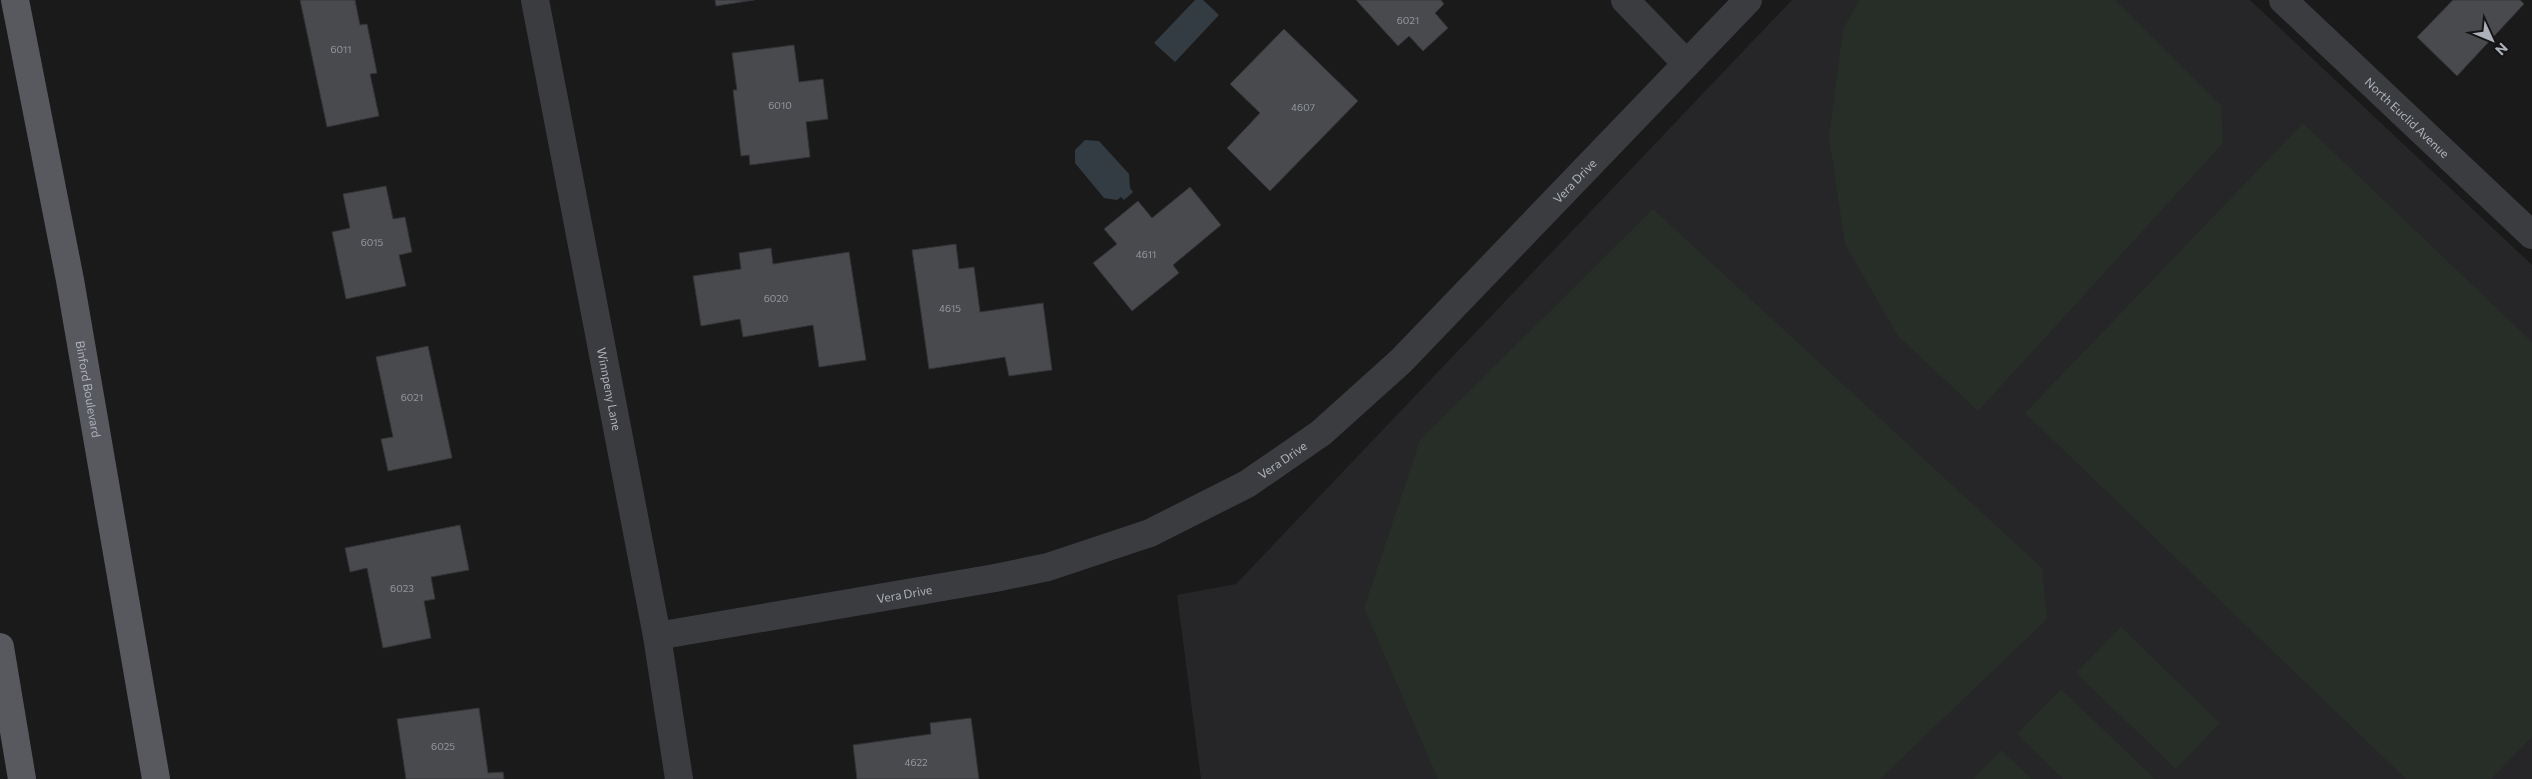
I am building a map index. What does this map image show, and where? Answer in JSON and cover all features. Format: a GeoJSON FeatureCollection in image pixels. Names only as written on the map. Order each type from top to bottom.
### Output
{"type":"FeatureCollection","features":[{"type":"Feature","properties":{"kind":"main road","name":"Binford Boulevard"},"geometry":{"type":"LineString","coordinates":[[15,0],[70,280],[156,779]]}},
{"type":"Feature","properties":{"kind":"main road"},"geometry":{"type":"LineString","coordinates":[[0,647],[22,779]]}},
{"type":"Feature","properties":{"kind":"street","name":"Winnpeny Lane"},"geometry":{"type":"LineString","coordinates":[[535,0],[657,636],[678,779]]}},
{"type":"Feature","properties":{"kind":"street"},"geometry":{"type":"LineString","coordinates":[[1625,0],[1686,63]]}},
{"type":"Feature","properties":{"kind":"street","name":"Vera Drive"},"geometry":{"type":"LineString","coordinates":[[657,636],[995,578],[1048,567],[1150,532],[1248,484],[1322,433],[1401,361],[1748,0]]}},
{"type":"Feature","properties":{"kind":"street","name":"North Euclid Avenue"},"geometry":{"type":"LineString","coordinates":[[2283,0],[2532,235]]}},
{"type":"Feature","properties":{"kind":"shaded area"},"geometry":{"type":"Polygon","coordinates":[[[1195,0],[1203,0],[1219,15],[1175,62],[1154,43],[1195,0]]]}},
{"type":"Feature","properties":{"kind":"shaded area"},"geometry":{"type":"Polygon","coordinates":[[[1792,0],[2250,0],[2532,265],[2532,779],[1201,779],[1177,595],[1236,584],[1792,0]]]}},
{"type":"Feature","properties":{"kind":"shaded area"},"geometry":{"type":"Polygon","coordinates":[[[1860,0],[2115,0],[2221,106],[2223,143],[1978,411],[1898,336],[1845,244],[1829,138],[1843,29],[1860,0]]]}},
{"type":"Feature","properties":{"kind":"shaded area"},"geometry":{"type":"Polygon","coordinates":[[[2303,123],[2532,342],[2532,737],[2491,779],[2406,779],[2025,413],[2303,123]]]}},
{"type":"Feature","properties":{"kind":"shaded area"},"geometry":{"type":"Polygon","coordinates":[[[1085,140],[1099,141],[1129,174],[1130,188],[1133,192],[1124,200],[1121,197],[1117,200],[1104,198],[1075,163],[1075,150],[1085,140]]]}},
{"type":"Feature","properties":{"kind":"shaded area"},"geometry":{"type":"Polygon","coordinates":[[[1653,209],[2042,568],[2047,619],[1880,779],[1438,779],[1364,608],[1420,440],[1653,209]]]}},
{"type":"Feature","properties":{"kind":"shaded area"},"geometry":{"type":"Polygon","coordinates":[[[2121,627],[2220,723],[2176,769],[2076,673],[2121,627]]]}},
{"type":"Feature","properties":{"kind":"shaded area"},"geometry":{"type":"Polygon","coordinates":[[[2061,689],[2155,779],[2063,779],[2017,734],[2061,689]]]}},
{"type":"Feature","properties":{"kind":"shaded area"},"geometry":{"type":"Polygon","coordinates":[[[2001,750],[2032,779],[1973,779],[2001,750]]]}},
{"type":"Feature","properties":{"kind":"building"},"geometry":{"type":"Polygon","coordinates":[[[300,0],[355,0],[360,25],[367,24],[377,73],[370,74],[379,116],[327,127],[300,0]]]}},
{"type":"Feature","properties":{"kind":"building"},"geometry":{"type":"Polygon","coordinates":[[[715,0],[754,0],[716,6],[715,0]]]}},
{"type":"Feature","properties":{"kind":"building"},"geometry":{"type":"Polygon","coordinates":[[[1356,0],[1441,0],[1444,4],[1435,13],[1448,28],[1423,51],[1409,36],[1398,46],[1356,0]]]}},
{"type":"Feature","properties":{"kind":"building"},"geometry":{"type":"Polygon","coordinates":[[[2453,0],[2520,0],[2524,4],[2457,76],[2417,37],[2453,0]]]}},
{"type":"Feature","properties":{"kind":"building"},"geometry":{"type":"Polygon","coordinates":[[[1284,29],[1358,101],[1270,191],[1227,148],[1260,113],[1230,84],[1284,29]]]}},
{"type":"Feature","properties":{"kind":"building"},"geometry":{"type":"Polygon","coordinates":[[[794,45],[799,82],[823,79],[828,119],[806,122],[810,157],[750,165],[749,155],[741,156],[733,90],[737,90],[732,53],[794,45]]]}},
{"type":"Feature","properties":{"kind":"building"},"geometry":{"type":"Polygon","coordinates":[[[386,186],[393,219],[405,217],[412,252],[399,255],[406,286],[346,299],[332,232],[350,228],[343,194],[386,186]]]}},
{"type":"Feature","properties":{"kind":"building"},"geometry":{"type":"Polygon","coordinates":[[[1190,187],[1221,225],[1173,265],[1179,273],[1132,311],[1093,263],[1117,244],[1104,229],[1138,201],[1152,218],[1190,187]]]}},
{"type":"Feature","properties":{"kind":"building"},"geometry":{"type":"Polygon","coordinates":[[[956,244],[959,269],[974,267],[980,312],[1043,303],[1052,370],[1009,376],[1005,357],[929,369],[912,250],[956,244]]]}},
{"type":"Feature","properties":{"kind":"building"},"geometry":{"type":"Polygon","coordinates":[[[771,248],[773,264],[849,252],[866,360],[819,367],[813,325],[743,337],[740,319],[701,326],[693,276],[741,269],[739,253],[771,248]]]}},
{"type":"Feature","properties":{"kind":"building"},"geometry":{"type":"Polygon","coordinates":[[[428,346],[452,458],[388,471],[381,439],[393,437],[376,357],[428,346]]]}},
{"type":"Feature","properties":{"kind":"building"},"geometry":{"type":"Polygon","coordinates":[[[460,525],[469,570],[431,577],[435,599],[424,601],[431,638],[383,648],[367,568],[350,572],[345,548],[460,525]]]}},
{"type":"Feature","properties":{"kind":"building"},"geometry":{"type":"Polygon","coordinates":[[[479,708],[488,773],[503,772],[504,779],[406,779],[397,719],[479,708]]]}},
{"type":"Feature","properties":{"kind":"building"},"geometry":{"type":"Polygon","coordinates":[[[971,718],[979,779],[857,779],[853,745],[931,734],[930,723],[971,718]]]}}]}
